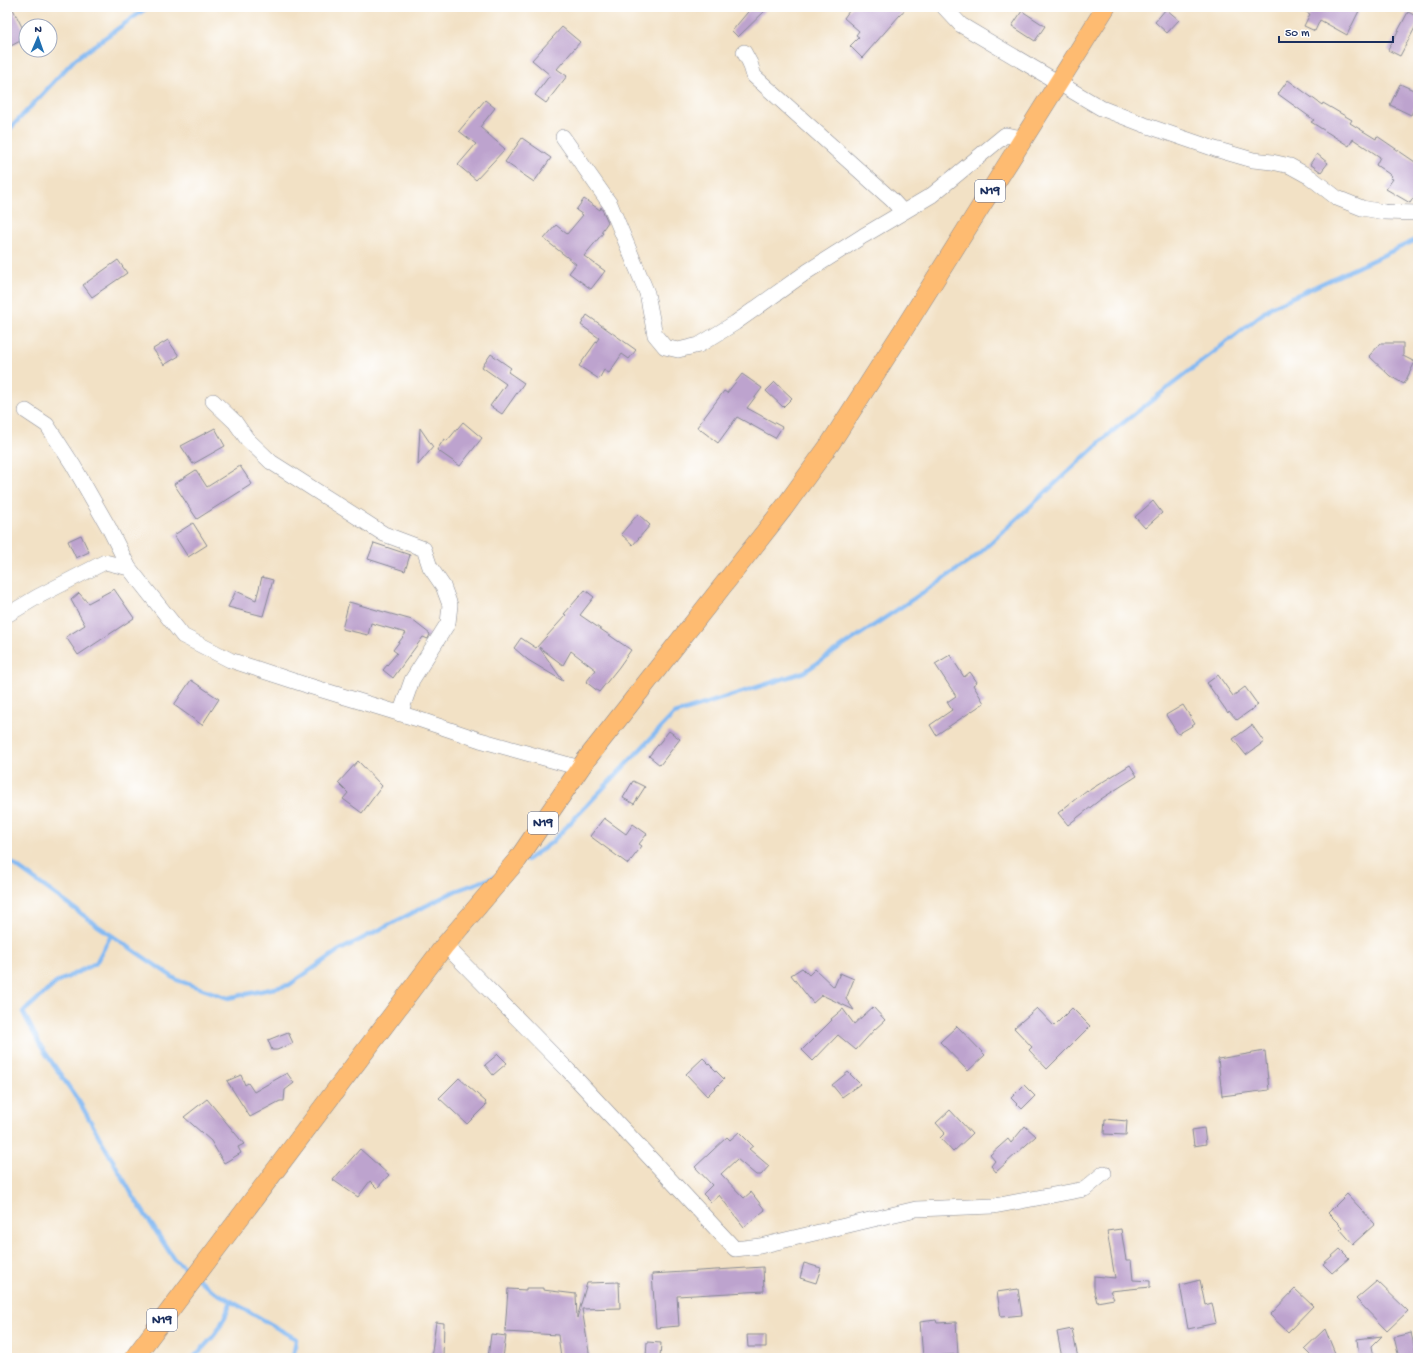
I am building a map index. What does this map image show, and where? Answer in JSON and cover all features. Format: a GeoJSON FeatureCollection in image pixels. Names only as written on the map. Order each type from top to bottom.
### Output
{"type":"FeatureCollection","features":[{"type":"Feature","properties":{"kind":"main road","name":"N19"},"geometry":{"type":"LineString","coordinates":[[134,1358],[445,945],[518,859],[580,768],[739,567],[826,450],[1106,7]]}},
{"type":"Feature","properties":{"kind":"street"},"geometry":{"type":"LineString","coordinates":[[944,7],[961,25],[1101,108],[1215,149],[1253,160],[1290,166],[1310,177],[1337,198],[1362,208],[1384,212],[1418,213]]}},
{"type":"Feature","properties":{"kind":"street"},"geometry":{"type":"LineString","coordinates":[[744,52],[750,62],[754,76],[887,195],[903,212]]}},
{"type":"Feature","properties":{"kind":"street"},"geometry":{"type":"LineString","coordinates":[[563,137],[610,204],[647,293],[655,334],[665,347],[678,350],[699,345],[711,338],[735,323],[814,267],[932,195],[1005,135],[1023,138]]}},
{"type":"Feature","properties":{"kind":"street"},"geometry":{"type":"LineString","coordinates":[[213,401],[235,422],[247,439],[271,462],[384,534],[424,549],[430,567],[443,586],[450,605],[448,623],[412,680],[400,714]]}},
{"type":"Feature","properties":{"kind":"street"},"geometry":{"type":"LineString","coordinates":[[26,411],[47,425],[73,465],[109,528],[129,568],[183,636],[230,660],[480,740],[580,768]]}},
{"type":"Feature","properties":{"kind":"street"},"geometry":{"type":"LineString","coordinates":[[7,615],[37,597],[105,562],[129,568]]}},
{"type":"Feature","properties":{"kind":"street"},"geometry":{"type":"LineString","coordinates":[[445,945],[568,1070],[735,1249],[760,1246],[916,1209],[994,1206],[1086,1189],[1104,1173]]}},
{"type":"Feature","properties":{"kind":"building"},"geometry":{"type":"Polygon","coordinates":[[[7,7],[12,7],[18,19],[18,42],[7,48],[7,7]]]}},
{"type":"Feature","properties":{"kind":"building"},"geometry":{"type":"Polygon","coordinates":[[[752,7],[769,7],[738,37],[732,31],[752,7]]]}},
{"type":"Feature","properties":{"kind":"building"},"geometry":{"type":"Polygon","coordinates":[[[852,7],[907,7],[862,58],[850,46],[859,37],[856,35],[859,31],[844,18],[852,7]]]}},
{"type":"Feature","properties":{"kind":"building"},"geometry":{"type":"Polygon","coordinates":[[[1296,7],[1361,7],[1347,35],[1320,20],[1315,31],[1304,26],[1310,14],[1296,7]]]}},
{"type":"Feature","properties":{"kind":"building"},"geometry":{"type":"Polygon","coordinates":[[[1166,9],[1179,20],[1167,33],[1155,22],[1166,9]]]}},
{"type":"Feature","properties":{"kind":"building"},"geometry":{"type":"Polygon","coordinates":[[[1022,11],[1045,26],[1035,41],[1012,26],[1022,11]]]}},
{"type":"Feature","properties":{"kind":"building"},"geometry":{"type":"Polygon","coordinates":[[[1408,12],[1418,17],[1418,22],[1400,56],[1388,50],[1408,12]]]}},
{"type":"Feature","properties":{"kind":"building"},"geometry":{"type":"Polygon","coordinates":[[[562,27],[580,42],[557,69],[567,76],[546,103],[535,95],[550,75],[532,60],[562,27]]]}},
{"type":"Feature","properties":{"kind":"building"},"geometry":{"type":"Polygon","coordinates":[[[1288,80],[1322,105],[1323,103],[1352,120],[1350,123],[1376,139],[1377,136],[1418,164],[1418,191],[1410,203],[1386,189],[1393,179],[1390,178],[1392,176],[1376,165],[1380,157],[1353,139],[1349,146],[1311,122],[1314,120],[1278,94],[1288,80]]]}},
{"type":"Feature","properties":{"kind":"building"},"geometry":{"type":"Polygon","coordinates":[[[1400,84],[1418,92],[1418,100],[1411,115],[1390,105],[1400,84]]]}},
{"type":"Feature","properties":{"kind":"building"},"geometry":{"type":"Polygon","coordinates":[[[485,100],[495,108],[480,127],[505,149],[476,180],[458,165],[476,144],[459,131],[485,100]]]}},
{"type":"Feature","properties":{"kind":"building"},"geometry":{"type":"Polygon","coordinates":[[[522,138],[551,158],[534,182],[505,162],[522,138]]]}},
{"type":"Feature","properties":{"kind":"building"},"geometry":{"type":"Polygon","coordinates":[[[1317,154],[1328,163],[1321,172],[1310,164],[1317,154]]]}},
{"type":"Feature","properties":{"kind":"building"},"geometry":{"type":"Polygon","coordinates":[[[584,199],[600,210],[601,207],[608,222],[601,232],[603,233],[584,256],[605,271],[591,289],[569,273],[576,264],[544,239],[556,225],[567,234],[583,215],[576,210],[584,199]]]}},
{"type":"Feature","properties":{"kind":"building"},"geometry":{"type":"Polygon","coordinates":[[[118,260],[127,273],[92,297],[83,285],[118,260]]]}},
{"type":"Feature","properties":{"kind":"building"},"geometry":{"type":"Polygon","coordinates":[[[587,315],[636,350],[629,359],[622,354],[609,373],[604,370],[599,379],[579,366],[599,338],[581,325],[587,315]]]}},
{"type":"Feature","properties":{"kind":"building"},"geometry":{"type":"Polygon","coordinates":[[[168,340],[179,356],[164,365],[153,349],[168,340]]]}},
{"type":"Feature","properties":{"kind":"building"},"geometry":{"type":"Polygon","coordinates":[[[1381,343],[1403,343],[1403,356],[1415,362],[1404,384],[1390,376],[1369,356],[1381,343]]]}},
{"type":"Feature","properties":{"kind":"building"},"geometry":{"type":"Polygon","coordinates":[[[491,354],[511,368],[508,372],[524,383],[502,414],[490,406],[506,384],[482,367],[491,354]]]}},
{"type":"Feature","properties":{"kind":"building"},"geometry":{"type":"Polygon","coordinates":[[[742,374],[762,388],[747,408],[782,427],[775,438],[737,417],[718,443],[697,427],[724,391],[727,393],[742,374]]]}},
{"type":"Feature","properties":{"kind":"building"},"geometry":{"type":"Polygon","coordinates":[[[775,382],[792,398],[783,407],[766,391],[775,382]]]}},
{"type":"Feature","properties":{"kind":"building"},"geometry":{"type":"Polygon","coordinates":[[[463,422],[482,438],[460,466],[437,450],[444,439],[447,441],[463,422]]]}},
{"type":"Feature","properties":{"kind":"building"},"geometry":{"type":"Polygon","coordinates":[[[215,428],[225,446],[193,464],[181,446],[215,428]]]}},
{"type":"Feature","properties":{"kind":"building"},"geometry":{"type":"Polygon","coordinates":[[[420,428],[433,447],[418,465],[420,428]]]}},
{"type":"Feature","properties":{"kind":"building"},"geometry":{"type":"Polygon","coordinates":[[[240,466],[252,484],[197,519],[174,484],[196,470],[207,487],[240,466]]]}},
{"type":"Feature","properties":{"kind":"building"},"geometry":{"type":"Polygon","coordinates":[[[1153,501],[1162,513],[1145,528],[1135,517],[1153,501]]]}},
{"type":"Feature","properties":{"kind":"building"},"geometry":{"type":"Polygon","coordinates":[[[638,514],[650,525],[633,545],[621,534],[638,514]]]}},
{"type":"Feature","properties":{"kind":"building"},"geometry":{"type":"Polygon","coordinates":[[[193,523],[207,545],[188,557],[174,535],[193,523]]]}},
{"type":"Feature","properties":{"kind":"building"},"geometry":{"type":"Polygon","coordinates":[[[81,535],[89,552],[76,558],[68,541],[81,535]]]}},
{"type":"Feature","properties":{"kind":"building"},"geometry":{"type":"Polygon","coordinates":[[[374,543],[410,555],[405,571],[368,559],[374,543]]]}},
{"type":"Feature","properties":{"kind":"building"},"geometry":{"type":"Polygon","coordinates":[[[262,577],[273,580],[263,616],[228,607],[236,591],[256,600],[262,577]]]}},
{"type":"Feature","properties":{"kind":"building"},"geometry":{"type":"Polygon","coordinates":[[[114,589],[134,618],[78,655],[66,637],[85,625],[71,600],[79,593],[88,603],[114,589]]]}},
{"type":"Feature","properties":{"kind":"building"},"geometry":{"type":"Polygon","coordinates":[[[585,590],[594,597],[580,615],[631,650],[599,692],[586,682],[596,670],[571,651],[563,665],[539,647],[563,681],[528,660],[514,648],[521,638],[536,648],[566,615],[564,614],[585,590]]]}},
{"type":"Feature","properties":{"kind":"building"},"geometry":{"type":"Polygon","coordinates":[[[349,602],[412,620],[430,634],[428,639],[423,637],[393,678],[383,670],[397,653],[393,650],[406,633],[371,623],[368,635],[342,629],[349,602]]]}},
{"type":"Feature","properties":{"kind":"building"},"geometry":{"type":"Polygon","coordinates":[[[950,655],[964,677],[970,672],[977,682],[973,685],[984,703],[936,735],[930,725],[952,710],[947,702],[956,696],[935,664],[950,655]]]}},
{"type":"Feature","properties":{"kind":"building"},"geometry":{"type":"Polygon","coordinates":[[[1218,675],[1233,696],[1245,687],[1258,705],[1237,720],[1229,711],[1228,713],[1207,683],[1218,675]]]}},
{"type":"Feature","properties":{"kind":"building"},"geometry":{"type":"Polygon","coordinates":[[[191,680],[219,699],[202,725],[174,705],[191,680]]]}},
{"type":"Feature","properties":{"kind":"building"},"geometry":{"type":"Polygon","coordinates":[[[1183,705],[1195,724],[1178,734],[1166,715],[1183,705]]]}},
{"type":"Feature","properties":{"kind":"building"},"geometry":{"type":"Polygon","coordinates":[[[1252,725],[1264,742],[1246,755],[1233,739],[1252,725]]]}},
{"type":"Feature","properties":{"kind":"building"},"geometry":{"type":"Polygon","coordinates":[[[669,731],[680,739],[660,765],[649,756],[669,731]]]}},
{"type":"Feature","properties":{"kind":"building"},"geometry":{"type":"Polygon","coordinates":[[[358,761],[382,786],[362,813],[343,799],[348,793],[338,783],[358,761]]]}},
{"type":"Feature","properties":{"kind":"building"},"geometry":{"type":"Polygon","coordinates":[[[1130,765],[1137,776],[1101,799],[1068,825],[1058,813],[1087,790],[1088,791],[1130,765]]]}},
{"type":"Feature","properties":{"kind":"building"},"geometry":{"type":"Polygon","coordinates":[[[633,781],[645,787],[634,804],[623,798],[633,781]]]}},
{"type":"Feature","properties":{"kind":"building"},"geometry":{"type":"Polygon","coordinates":[[[604,818],[626,834],[633,824],[647,834],[639,844],[642,846],[628,864],[590,836],[604,818]]]}},
{"type":"Feature","properties":{"kind":"building"},"geometry":{"type":"Polygon","coordinates":[[[802,968],[809,975],[815,969],[834,987],[840,973],[854,979],[846,999],[854,1010],[822,995],[813,1003],[791,975],[802,968]]]}},
{"type":"Feature","properties":{"kind":"building"},"geometry":{"type":"Polygon","coordinates":[[[873,1007],[885,1020],[856,1050],[838,1035],[813,1061],[802,1050],[832,1020],[831,1019],[843,1009],[854,1024],[873,1007]]]}},
{"type":"Feature","properties":{"kind":"building"},"geometry":{"type":"Polygon","coordinates":[[[1037,1008],[1054,1026],[1072,1008],[1090,1026],[1047,1069],[1029,1050],[1032,1047],[1014,1028],[1037,1008]]]}},
{"type":"Feature","properties":{"kind":"building"},"geometry":{"type":"Polygon","coordinates":[[[957,1026],[985,1055],[968,1071],[940,1042],[957,1026]]]}},
{"type":"Feature","properties":{"kind":"building"},"geometry":{"type":"Polygon","coordinates":[[[288,1032],[293,1043],[277,1050],[272,1050],[268,1040],[288,1032]]]}},
{"type":"Feature","properties":{"kind":"building"},"geometry":{"type":"Polygon","coordinates":[[[1265,1051],[1269,1090],[1222,1096],[1218,1059],[1265,1051]]]}},
{"type":"Feature","properties":{"kind":"building"},"geometry":{"type":"Polygon","coordinates":[[[498,1054],[507,1063],[493,1075],[485,1065],[498,1054]]]}},
{"type":"Feature","properties":{"kind":"building"},"geometry":{"type":"Polygon","coordinates":[[[703,1058],[724,1079],[707,1096],[686,1074],[703,1058]]]}},
{"type":"Feature","properties":{"kind":"building"},"geometry":{"type":"Polygon","coordinates":[[[848,1072],[860,1084],[842,1097],[832,1085],[848,1072]]]}},
{"type":"Feature","properties":{"kind":"building"},"geometry":{"type":"Polygon","coordinates":[[[287,1073],[294,1083],[285,1090],[284,1101],[280,1101],[250,1117],[227,1081],[241,1075],[245,1085],[248,1083],[254,1092],[287,1073]]]}},
{"type":"Feature","properties":{"kind":"building"},"geometry":{"type":"Polygon","coordinates":[[[459,1078],[486,1102],[486,1105],[467,1124],[439,1098],[459,1078]]]}},
{"type":"Feature","properties":{"kind":"building"},"geometry":{"type":"Polygon","coordinates":[[[1024,1085],[1035,1096],[1022,1109],[1011,1098],[1024,1085]]]}},
{"type":"Feature","properties":{"kind":"building"},"geometry":{"type":"Polygon","coordinates":[[[207,1099],[244,1144],[238,1147],[241,1153],[224,1163],[211,1141],[184,1117],[207,1099]]]}},
{"type":"Feature","properties":{"kind":"building"},"geometry":{"type":"Polygon","coordinates":[[[950,1110],[972,1134],[953,1152],[940,1138],[945,1133],[936,1123],[950,1110]]]}},
{"type":"Feature","properties":{"kind":"building"},"geometry":{"type":"Polygon","coordinates":[[[1105,1119],[1127,1121],[1126,1135],[1104,1134],[1105,1119]]]}},
{"type":"Feature","properties":{"kind":"building"},"geometry":{"type":"Polygon","coordinates":[[[1025,1126],[1036,1136],[996,1172],[991,1166],[995,1161],[990,1155],[1008,1139],[1011,1143],[1025,1126]]]}},
{"type":"Feature","properties":{"kind":"building"},"geometry":{"type":"Polygon","coordinates":[[[1204,1128],[1206,1144],[1194,1146],[1192,1130],[1204,1128]]]}},
{"type":"Feature","properties":{"kind":"building"},"geometry":{"type":"Polygon","coordinates":[[[739,1132],[753,1146],[749,1149],[769,1166],[761,1175],[756,1175],[737,1159],[721,1174],[744,1198],[751,1192],[765,1210],[744,1227],[719,1195],[711,1202],[703,1194],[712,1185],[695,1167],[727,1137],[730,1140],[739,1132]]]}},
{"type":"Feature","properties":{"kind":"building"},"geometry":{"type":"Polygon","coordinates":[[[360,1149],[389,1175],[377,1188],[370,1181],[358,1197],[333,1180],[360,1149]]]}},
{"type":"Feature","properties":{"kind":"building"},"geometry":{"type":"Polygon","coordinates":[[[1347,1194],[1375,1224],[1353,1244],[1340,1229],[1342,1227],[1328,1213],[1347,1194]]]}},
{"type":"Feature","properties":{"kind":"building"},"geometry":{"type":"Polygon","coordinates":[[[1121,1229],[1126,1260],[1131,1260],[1133,1280],[1150,1281],[1150,1287],[1110,1291],[1114,1299],[1097,1302],[1094,1291],[1094,1276],[1115,1278],[1107,1231],[1121,1229]]]}},
{"type":"Feature","properties":{"kind":"building"},"geometry":{"type":"Polygon","coordinates":[[[1340,1249],[1349,1258],[1332,1273],[1323,1264],[1340,1249]]]}},
{"type":"Feature","properties":{"kind":"building"},"geometry":{"type":"Polygon","coordinates":[[[804,1263],[821,1268],[816,1283],[800,1278],[804,1263]]]}},
{"type":"Feature","properties":{"kind":"building"},"geometry":{"type":"Polygon","coordinates":[[[763,1267],[764,1291],[677,1296],[679,1326],[656,1328],[652,1274],[763,1267]]]}},
{"type":"Feature","properties":{"kind":"building"},"geometry":{"type":"Polygon","coordinates":[[[1200,1280],[1205,1305],[1212,1303],[1216,1323],[1188,1329],[1180,1285],[1200,1280]]]}},
{"type":"Feature","properties":{"kind":"building"},"geometry":{"type":"Polygon","coordinates":[[[1377,1281],[1408,1311],[1387,1331],[1356,1299],[1377,1281]]]}},
{"type":"Feature","properties":{"kind":"building"},"geometry":{"type":"Polygon","coordinates":[[[619,1282],[620,1308],[582,1309],[590,1358],[561,1358],[558,1335],[505,1332],[508,1289],[526,1290],[526,1288],[543,1288],[543,1290],[576,1294],[577,1318],[587,1283],[619,1282]]]}},
{"type":"Feature","properties":{"kind":"building"},"geometry":{"type":"Polygon","coordinates":[[[1018,1289],[1022,1315],[1001,1317],[997,1292],[1018,1289]]]}},
{"type":"Feature","properties":{"kind":"building"},"geometry":{"type":"Polygon","coordinates":[[[1295,1289],[1313,1306],[1288,1332],[1270,1315],[1295,1289]]]}},
{"type":"Feature","properties":{"kind":"building"},"geometry":{"type":"Polygon","coordinates":[[[936,1320],[937,1323],[956,1322],[958,1354],[923,1357],[920,1322],[936,1320]]]}},
{"type":"Feature","properties":{"kind":"building"},"geometry":{"type":"Polygon","coordinates":[[[436,1322],[444,1323],[443,1358],[431,1358],[436,1322]]]}},
{"type":"Feature","properties":{"kind":"building"},"geometry":{"type":"Polygon","coordinates":[[[1072,1329],[1078,1358],[1062,1358],[1057,1332],[1072,1329]]]}},
{"type":"Feature","properties":{"kind":"building"},"geometry":{"type":"Polygon","coordinates":[[[1325,1329],[1337,1358],[1313,1358],[1304,1349],[1325,1329]]]}},
{"type":"Feature","properties":{"kind":"building"},"geometry":{"type":"Polygon","coordinates":[[[1411,1333],[1417,1358],[1399,1358],[1394,1337],[1411,1333]]]}},
{"type":"Feature","properties":{"kind":"building"},"geometry":{"type":"Polygon","coordinates":[[[491,1334],[506,1336],[503,1358],[488,1358],[491,1334]]]}},
{"type":"Feature","properties":{"kind":"building"},"geometry":{"type":"Polygon","coordinates":[[[747,1335],[766,1335],[766,1347],[748,1347],[747,1335]]]}},
{"type":"Feature","properties":{"kind":"building"},"geometry":{"type":"Polygon","coordinates":[[[1382,1336],[1372,1346],[1374,1358],[1359,1358],[1357,1339],[1382,1336]]]}},
{"type":"Feature","properties":{"kind":"building"},"geometry":{"type":"Polygon","coordinates":[[[647,1342],[661,1343],[660,1357],[646,1356],[647,1342]]]}},
{"type":"Feature","properties":{"kind":"waterway"},"geometry":{"type":"LineString","coordinates":[[7,132],[75,59],[148,7]]}},
{"type":"Feature","properties":{"kind":"waterway"},"geometry":{"type":"LineString","coordinates":[[527,860],[551,843],[674,714],[804,672],[973,559],[1109,434],[1271,307],[1418,239]]}},
{"type":"Feature","properties":{"kind":"waterway"},"geometry":{"type":"LineString","coordinates":[[7,863],[12,863],[98,926],[177,980],[228,998],[289,985],[338,951],[455,891],[494,877]]}},
{"type":"Feature","properties":{"kind":"waterway"},"geometry":{"type":"LineString","coordinates":[[111,935],[96,963],[56,983],[23,1012],[40,1045],[80,1103],[133,1196],[174,1259],[193,1274]]}},
{"type":"Feature","properties":{"kind":"waterway"},"geometry":{"type":"LineString","coordinates":[[198,1279],[210,1289],[296,1339],[293,1358]]}},
{"type":"Feature","properties":{"kind":"waterway"},"geometry":{"type":"LineString","coordinates":[[193,1358],[216,1332],[228,1311],[231,1301]]}}]}
